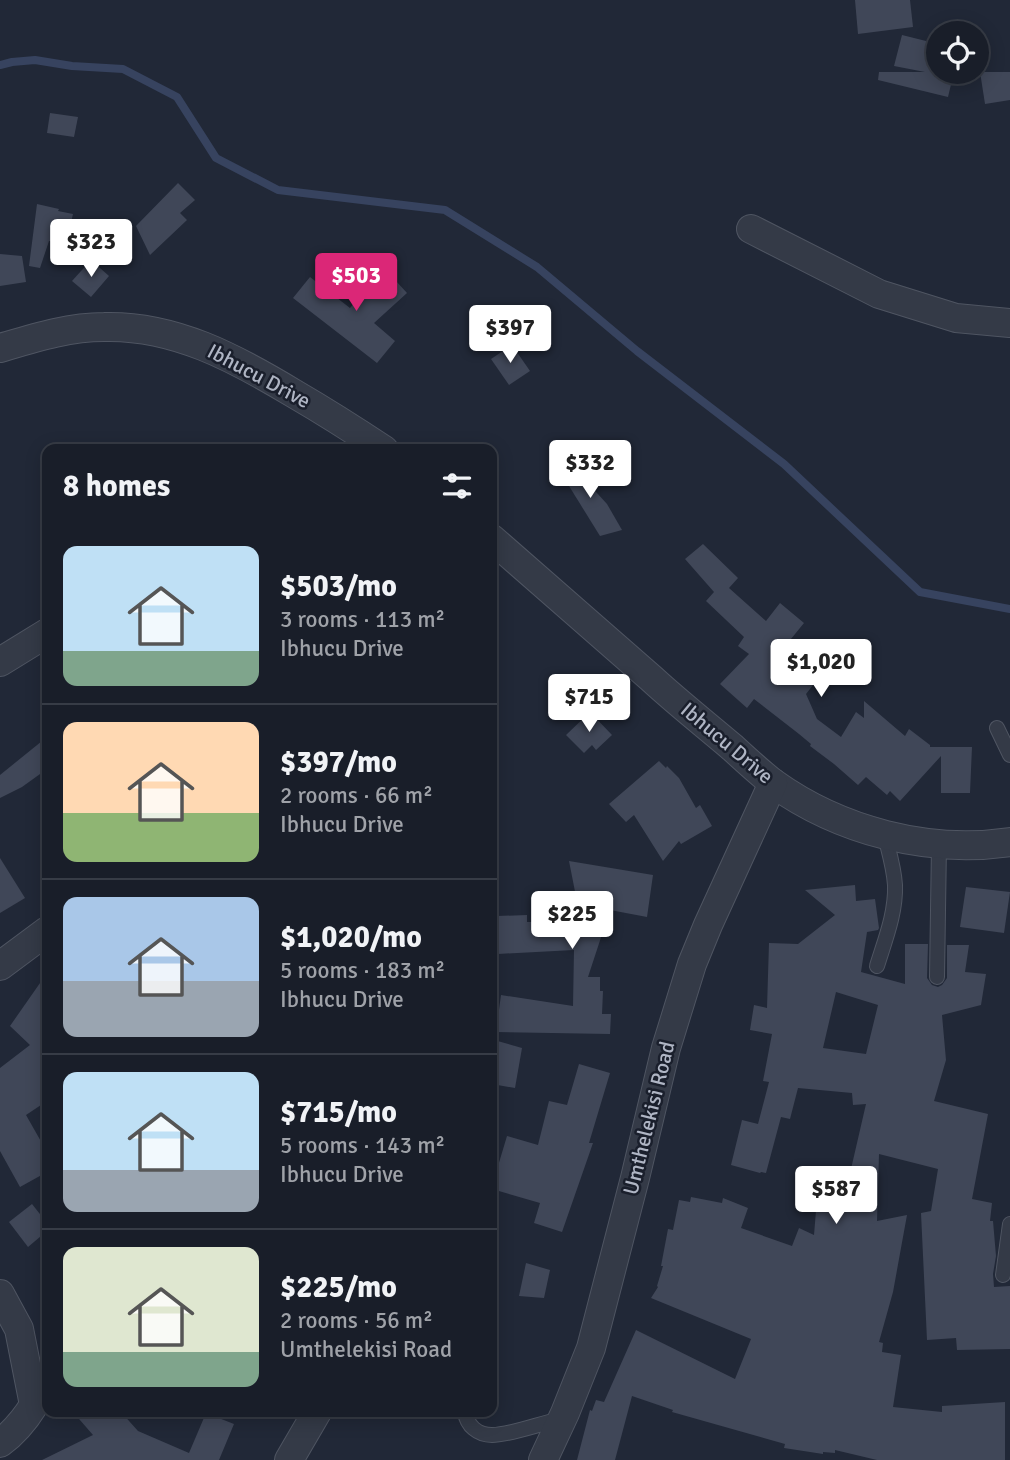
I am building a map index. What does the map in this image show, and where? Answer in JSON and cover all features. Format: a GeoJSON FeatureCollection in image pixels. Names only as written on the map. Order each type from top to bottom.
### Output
{"type":"FeatureCollection","features":[{"type":"Feature","properties":{"kind":"street"},"geometry":{"type":"LineString","coordinates":[[751,229],[879,295],[956,318],[1010,323]]}},
{"type":"Feature","properties":{"kind":"street","name":"Ibhucu Drive"},"geometry":{"type":"LineString","coordinates":[[0,348],[75,329],[104,327],[132,328],[184,339],[214,349],[246,365],[375,444]]}},
{"type":"Feature","properties":{"kind":"street","name":"Ibhucu Drive"},"geometry":{"type":"LineString","coordinates":[[497,543],[773,783],[830,815],[885,836],[939,844],[1010,842]]}},
{"type":"Feature","properties":{"kind":"street"},"geometry":{"type":"LineString","coordinates":[[0,662],[42,636]]}},
{"type":"Feature","properties":{"kind":"street","name":"Umthelekisi Road"},"geometry":{"type":"LineString","coordinates":[[543,1460],[591,1348],[666,1048],[692,964],[773,783]]}},
{"type":"Feature","properties":{"kind":"street"},"geometry":{"type":"LineString","coordinates":[[0,966],[42,939]]}},
{"type":"Feature","properties":{"kind":"street"},"geometry":{"type":"LineString","coordinates":[[0,1294],[19,1329],[41,1401],[14,1433],[0,1443]]}},
{"type":"Feature","properties":{"kind":"street"},"geometry":{"type":"LineString","coordinates":[[289,1460],[314,1417]]}},
{"type":"Feature","properties":{"kind":"lane"},"geometry":{"type":"LineString","coordinates":[[997,728],[1010,755]]}},
{"type":"Feature","properties":{"kind":"lane"},"geometry":{"type":"LineString","coordinates":[[877,966],[894,904],[894,871],[885,836]]}},
{"type":"Feature","properties":{"kind":"lane"},"geometry":{"type":"LineString","coordinates":[[937,977],[939,844]]}},
{"type":"Feature","properties":{"kind":"lane"},"geometry":{"type":"LineString","coordinates":[[1003,1275],[1010,1224]]}},
{"type":"Feature","properties":{"kind":"lane"},"geometry":{"type":"LineString","coordinates":[[465,1417],[477,1431],[492,1435],[562,1419]]}},
{"type":"Feature","properties":{"kind":"building"},"geometry":{"type":"Polygon","coordinates":[[[855,0],[910,0],[913,27],[858,34],[855,0]]]}},
{"type":"Feature","properties":{"kind":"building"},"geometry":{"type":"Polygon","coordinates":[[[902,35],[926,41],[926,84],[951,84],[948,97],[878,80],[879,72],[925,72],[894,66],[902,35]]]}},
{"type":"Feature","properties":{"kind":"building"},"geometry":{"type":"Polygon","coordinates":[[[989,72],[1010,72],[1010,100],[985,104],[982,84],[989,84],[989,72]]]}},
{"type":"Feature","properties":{"kind":"building"},"geometry":{"type":"Polygon","coordinates":[[[50,113],[78,117],[74,137],[47,133],[50,113]]]}},
{"type":"Feature","properties":{"kind":"building"},"geometry":{"type":"Polygon","coordinates":[[[178,183],[195,200],[180,213],[187,220],[150,255],[136,226],[178,183]]]}},
{"type":"Feature","properties":{"kind":"building"},"geometry":{"type":"Polygon","coordinates":[[[37,204],[73,214],[66,244],[49,241],[40,268],[29,266],[37,204]]]}},
{"type":"Feature","properties":{"kind":"building"},"geometry":{"type":"Polygon","coordinates":[[[0,254],[22,256],[26,282],[0,286],[0,254]]]}},
{"type":"Feature","properties":{"kind":"building"},"geometry":{"type":"Polygon","coordinates":[[[91,260],[109,276],[91,297],[72,281],[91,260]]]}},
{"type":"Feature","properties":{"kind":"building"},"geometry":{"type":"Polygon","coordinates":[[[384,268],[407,293],[374,323],[395,341],[377,363],[293,298],[310,277],[350,308],[384,268]]]}},
{"type":"Feature","properties":{"kind":"building"},"geometry":{"type":"Polygon","coordinates":[[[512,345],[530,371],[509,385],[491,359],[512,345]]]}},
{"type":"Feature","properties":{"kind":"building"},"geometry":{"type":"Polygon","coordinates":[[[565,458],[607,504],[622,530],[600,536],[556,465],[565,458]]]}},
{"type":"Feature","properties":{"kind":"building"},"geometry":{"type":"Polygon","coordinates":[[[703,544],[738,578],[729,588],[766,621],[780,603],[804,623],[782,650],[817,680],[806,694],[817,719],[841,737],[856,712],[864,718],[864,701],[905,736],[909,729],[930,747],[972,747],[970,793],[941,793],[941,756],[900,801],[890,791],[887,795],[866,777],[858,785],[754,699],[747,708],[720,684],[749,654],[738,646],[744,637],[706,601],[714,592],[685,559],[703,544]]]}},
{"type":"Feature","properties":{"kind":"building"},"geometry":{"type":"Polygon","coordinates":[[[590,712],[612,735],[596,750],[592,745],[584,753],[566,735],[590,712]]]}},
{"type":"Feature","properties":{"kind":"building"},"geometry":{"type":"Polygon","coordinates":[[[42,741],[42,773],[0,798],[0,775],[42,741]]]}},
{"type":"Feature","properties":{"kind":"building"},"geometry":{"type":"Polygon","coordinates":[[[659,761],[679,778],[696,808],[700,805],[712,826],[681,844],[679,841],[663,861],[634,815],[626,822],[609,804],[659,761]]]}},
{"type":"Feature","properties":{"kind":"building"},"geometry":{"type":"Polygon","coordinates":[[[0,858],[25,898],[0,913],[0,858]]]}},
{"type":"Feature","properties":{"kind":"building"},"geometry":{"type":"Polygon","coordinates":[[[569,861],[653,875],[647,917],[610,910],[588,977],[600,977],[600,991],[603,991],[602,1014],[611,1014],[610,1034],[497,1032],[501,995],[573,1006],[574,950],[498,954],[497,916],[527,915],[527,922],[581,922],[569,861]]]}},
{"type":"Feature","properties":{"kind":"building"},"geometry":{"type":"Polygon","coordinates":[[[855,885],[856,901],[875,899],[879,928],[867,932],[861,972],[905,984],[905,944],[928,944],[927,978],[932,985],[938,987],[947,978],[947,945],[969,945],[965,972],[986,974],[981,1005],[942,1015],[946,1060],[934,1101],[988,1114],[972,1199],[992,1203],[990,1221],[993,1221],[996,1256],[994,1287],[1010,1286],[1010,1349],[957,1350],[956,1338],[927,1340],[921,1213],[931,1211],[938,1169],[879,1154],[877,1221],[907,1215],[893,1292],[879,1342],[883,1343],[882,1352],[901,1355],[893,1407],[942,1412],[942,1406],[1005,1402],[1005,1460],[877,1460],[835,1450],[835,1453],[823,1454],[784,1448],[785,1444],[672,1412],[673,1410],[632,1396],[615,1460],[577,1460],[590,1410],[592,1411],[596,1400],[604,1402],[636,1330],[735,1379],[751,1339],[651,1298],[658,1287],[668,1229],[673,1230],[679,1200],[690,1202],[691,1197],[722,1203],[723,1198],[748,1208],[741,1228],[792,1246],[799,1228],[814,1235],[819,1174],[848,1182],[866,1104],[853,1105],[852,1093],[798,1088],[790,1119],[781,1117],[766,1173],[731,1165],[742,1120],[758,1124],[769,1082],[763,1081],[772,1034],[750,1030],[754,1005],[767,1008],[769,943],[798,944],[835,915],[805,890],[855,885]],[[836,992],[823,1048],[866,1054],[878,1005],[836,992]]]}},
{"type":"Feature","properties":{"kind":"building"},"geometry":{"type":"Polygon","coordinates":[[[966,887],[1010,892],[1004,933],[960,927],[966,887]]]}},
{"type":"Feature","properties":{"kind":"building"},"geometry":{"type":"Polygon","coordinates":[[[42,980],[42,1104],[26,1115],[42,1143],[42,1175],[20,1187],[0,1151],[0,1068],[30,1045],[10,1026],[42,980]]]}},
{"type":"Feature","properties":{"kind":"building"},"geometry":{"type":"Polygon","coordinates":[[[497,1041],[522,1048],[515,1088],[497,1085],[497,1041]]]}},
{"type":"Feature","properties":{"kind":"building"},"geometry":{"type":"Polygon","coordinates":[[[579,1064],[610,1073],[589,1143],[593,1143],[562,1232],[534,1223],[540,1203],[497,1190],[497,1166],[507,1136],[538,1145],[549,1101],[567,1105],[579,1064]]]}},
{"type":"Feature","properties":{"kind":"building"},"geometry":{"type":"Polygon","coordinates":[[[32,1204],[42,1217],[42,1235],[28,1247],[9,1222],[32,1204]]]}},
{"type":"Feature","properties":{"kind":"building"},"geometry":{"type":"Polygon","coordinates":[[[526,1263],[550,1270],[544,1298],[519,1296],[526,1263]]]}},
{"type":"Feature","properties":{"kind":"building"},"geometry":{"type":"Polygon","coordinates":[[[77,1417],[125,1417],[138,1431],[189,1453],[204,1417],[216,1417],[234,1424],[219,1460],[42,1460],[93,1435],[77,1417]]]}},
{"type":"Feature","properties":{"kind":"waterway"},"geometry":{"type":"LineString","coordinates":[[0,65],[35,60],[72,66],[123,69],[177,97],[216,158],[278,190],[445,210],[537,267],[637,351],[784,464],[920,592],[1010,609]]}}]}
